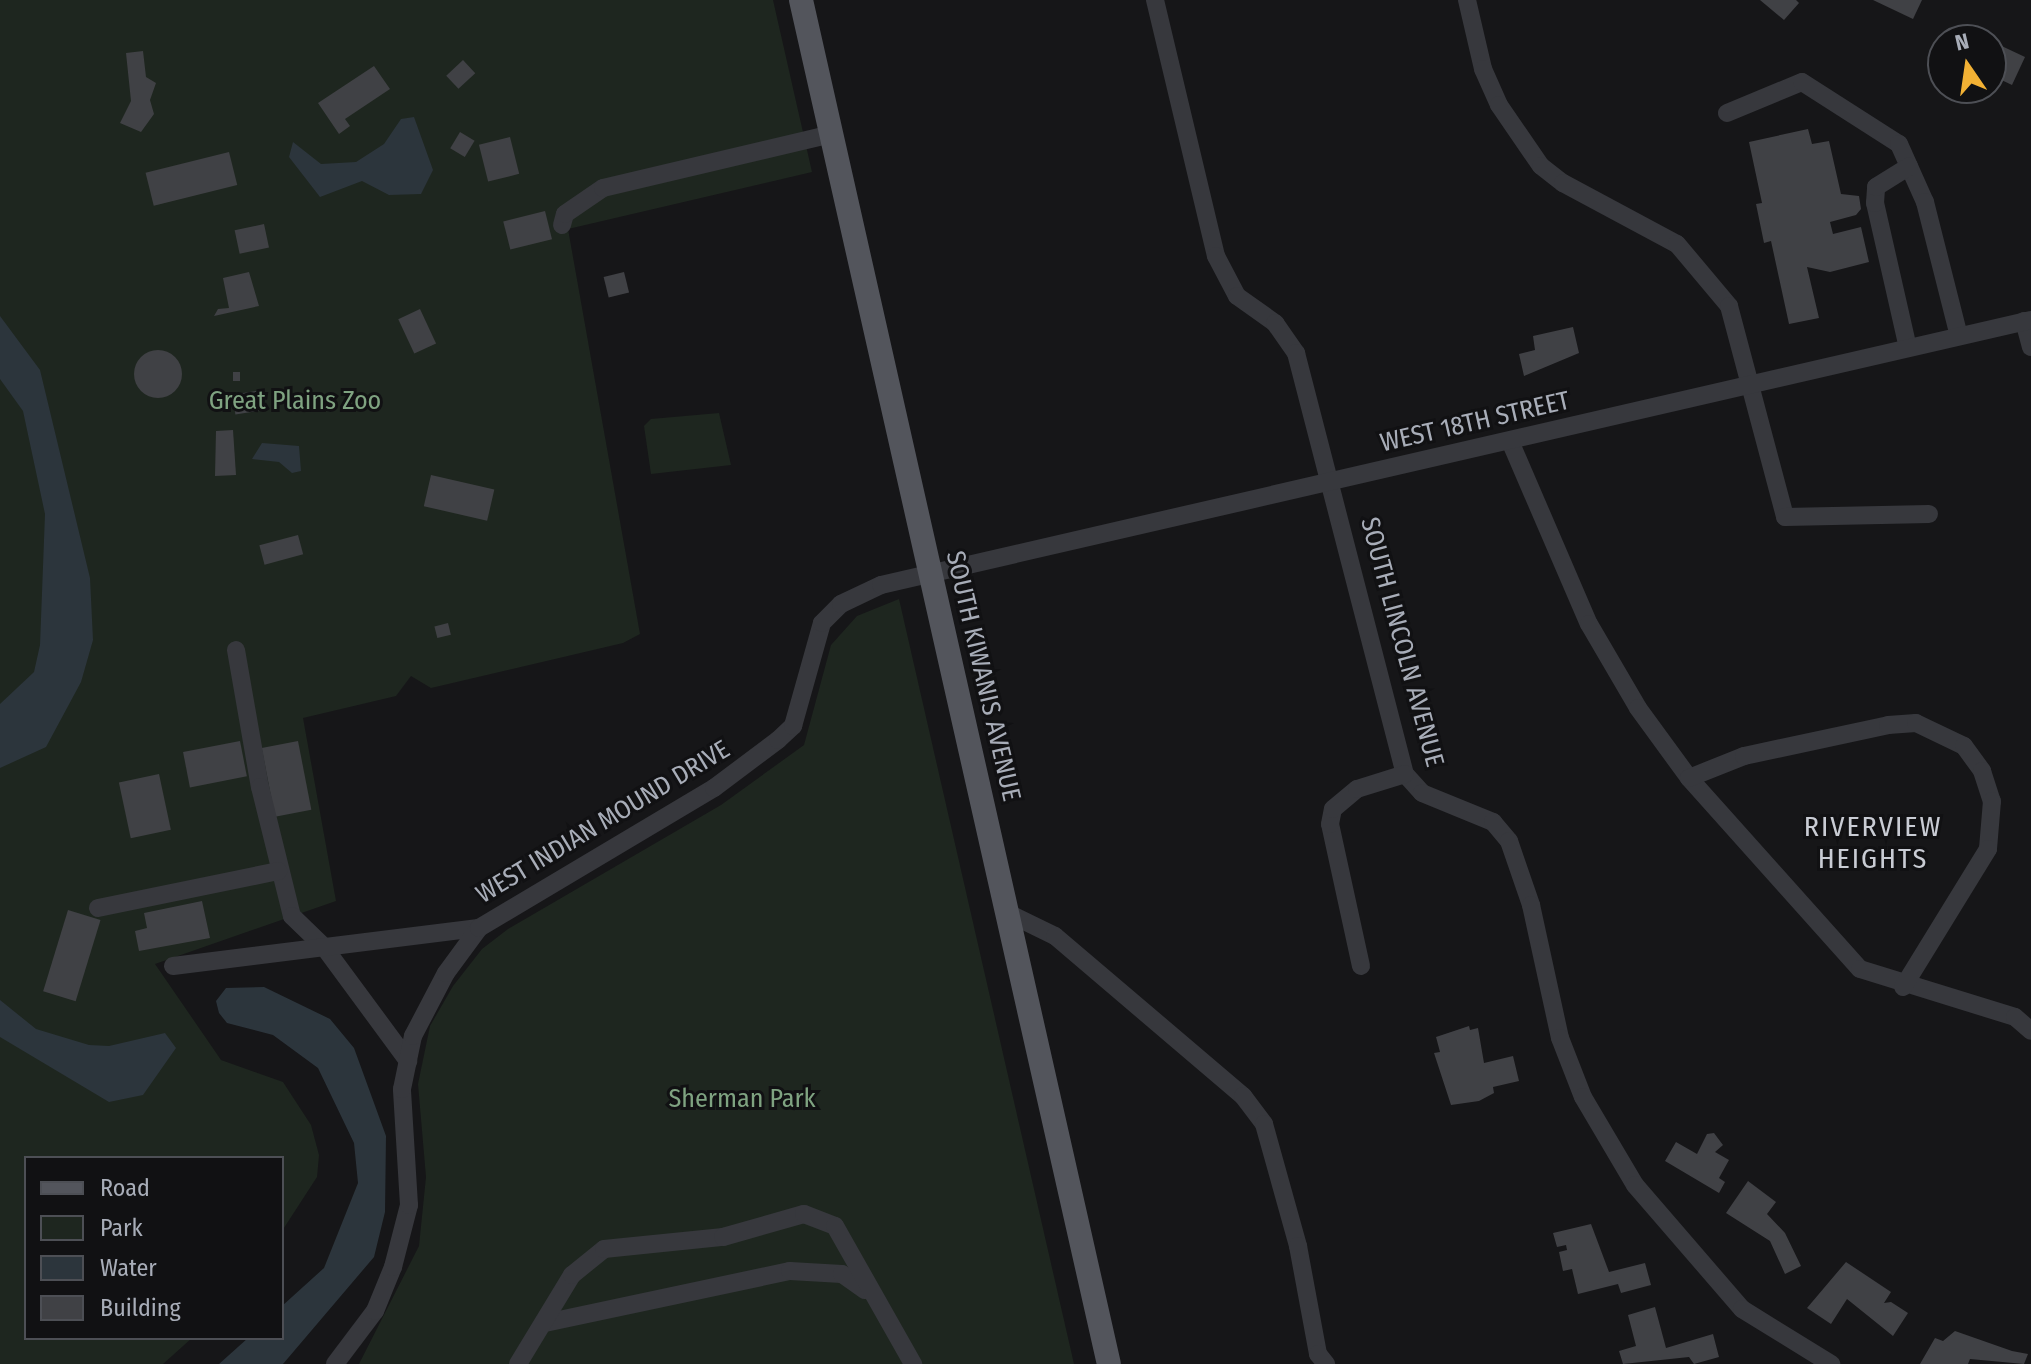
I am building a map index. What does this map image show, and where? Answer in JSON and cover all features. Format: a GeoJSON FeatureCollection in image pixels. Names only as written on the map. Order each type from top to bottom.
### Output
{"type":"FeatureCollection","features":[{"type":"Feature","properties":{"kind":"main road","name":"SOUTH KIWANIS AVENUE"},"geometry":{"type":"LineString","coordinates":[[801,0],[1109,1364]]}},
{"type":"Feature","properties":{"kind":"street","name":"SOUTH LINCOLN AVENUE"},"geometry":{"type":"LineString","coordinates":[[1155,0],[1216,256],[1237,296],[1275,323],[1296,353],[1405,774],[1422,793],[1493,822],[1509,841],[1531,905],[1560,1038],[1583,1097],[1635,1185],[1742,1309],[1831,1364]]}},
{"type":"Feature","properties":{"kind":"street"},"geometry":{"type":"LineString","coordinates":[[1467,0],[1483,69],[1511,129],[1563,183],[1655,229],[1692,258],[1729,306],[1785,517],[1929,514]]}},
{"type":"Feature","properties":{"kind":"street"},"geometry":{"type":"LineString","coordinates":[[1727,113],[1802,82],[1899,144],[1925,202],[1959,336]]}},
{"type":"Feature","properties":{"kind":"street"},"geometry":{"type":"LineString","coordinates":[[562,225],[565,214],[603,188],[831,134]]}},
{"type":"Feature","properties":{"kind":"street"},"geometry":{"type":"LineString","coordinates":[[1908,348],[1875,203],[1876,187],[1909,166]]}},
{"type":"Feature","properties":{"kind":"street"},"geometry":{"type":"LineString","coordinates":[[2028,320],[2031,347]]}},
{"type":"Feature","properties":{"kind":"street","name":"WEST 18TH STREET"},"geometry":{"type":"LineString","coordinates":[[931,577],[2028,320]]}},
{"type":"Feature","properties":{"kind":"street"},"geometry":{"type":"LineString","coordinates":[[1510,441],[1589,624],[1638,708],[1689,778],[1860,969],[1903,987],[2015,1017],[2031,1031]]}},
{"type":"Feature","properties":{"kind":"street","name":"WEST INDIAN MOUND DRIVE"},"geometry":{"type":"LineString","coordinates":[[335,1364],[375,1311],[409,1205],[402,1089],[413,1036],[439,986],[479,928],[750,763],[793,726],[822,623],[863,592],[931,577]]}},
{"type":"Feature","properties":{"kind":"street"},"geometry":{"type":"LineString","coordinates":[[236,650],[278,871],[292,916],[324,947],[408,1061]]}},
{"type":"Feature","properties":{"kind":"street"},"geometry":{"type":"LineString","coordinates":[[1689,778],[1744,756],[1888,725],[1916,723],[1964,746],[1982,771],[1992,801],[1988,849],[1903,987]]}},
{"type":"Feature","properties":{"kind":"street"},"geometry":{"type":"LineString","coordinates":[[1361,966],[1330,824],[1333,809],[1357,789],[1405,774]]}},
{"type":"Feature","properties":{"kind":"street"},"geometry":{"type":"LineString","coordinates":[[98,908],[278,871]]}},
{"type":"Feature","properties":{"kind":"street"},"geometry":{"type":"LineString","coordinates":[[1008,913],[1055,936],[1243,1096],[1264,1124],[1298,1246],[1318,1354],[1326,1364]]}},
{"type":"Feature","properties":{"kind":"street"},"geometry":{"type":"LineString","coordinates":[[173,966],[479,928]]}},
{"type":"Feature","properties":{"kind":"street"},"geometry":{"type":"LineString","coordinates":[[518,1364],[572,1275],[604,1249],[723,1237],[804,1214],[835,1226],[913,1364]]}},
{"type":"Feature","properties":{"kind":"street"},"geometry":{"type":"LineString","coordinates":[[545,1323],[811,1269],[842,1274],[875,1295]]}},
{"type":"Feature","properties":{"kind":"green space","name":"Great Plains Zoo"},"geometry":{"type":"Polygon","coordinates":[[[0,0],[773,0],[812,172],[568,229],[640,634],[623,643],[431,688],[411,676],[396,696],[303,718],[336,901],[155,964],[221,1060],[283,1082],[311,1125],[319,1155],[317,1177],[284,1228],[284,1156],[24,1156],[24,1340],[190,1340],[163,1364],[0,1364],[0,0]]]}},
{"type":"Feature","properties":{"kind":"green space"},"geometry":{"type":"Polygon","coordinates":[[[719,413],[731,465],[651,474],[644,426],[651,419],[719,413]]]}},
{"type":"Feature","properties":{"kind":"green space","name":"Sherman Park"},"geometry":{"type":"Polygon","coordinates":[[[899,599],[1074,1364],[359,1364],[419,1246],[426,1177],[418,1084],[430,1026],[453,986],[482,949],[508,929],[721,805],[804,745],[831,645],[857,616],[899,599]]]}},
{"type":"Feature","properties":{"kind":"water"},"geometry":{"type":"Polygon","coordinates":[[[414,117],[433,170],[421,194],[389,195],[362,181],[320,197],[289,157],[293,142],[321,164],[356,162],[384,144],[401,119],[414,117]]]}},
{"type":"Feature","properties":{"kind":"water"},"geometry":{"type":"Polygon","coordinates":[[[0,316],[40,370],[90,578],[93,640],[81,682],[46,747],[0,768],[0,704],[34,672],[40,645],[45,514],[23,411],[0,379],[0,316]]]}},
{"type":"Feature","properties":{"kind":"water"},"geometry":{"type":"Polygon","coordinates":[[[262,443],[299,446],[301,471],[292,473],[279,462],[252,459],[262,443]]]}},
{"type":"Feature","properties":{"kind":"water"},"geometry":{"type":"Polygon","coordinates":[[[264,987],[330,1019],[354,1048],[386,1136],[385,1212],[374,1257],[283,1364],[219,1364],[246,1340],[284,1340],[284,1304],[324,1268],[358,1183],[354,1143],[318,1068],[273,1035],[227,1023],[219,1013],[216,1001],[226,988],[264,987]]]}},
{"type":"Feature","properties":{"kind":"water"},"geometry":{"type":"Polygon","coordinates":[[[0,1000],[36,1029],[89,1045],[109,1046],[165,1033],[176,1048],[143,1095],[109,1102],[0,1037],[0,1000]]]}},
{"type":"Feature","properties":{"kind":"building"},"geometry":{"type":"Polygon","coordinates":[[[1760,0],[1796,0],[1799,3],[1784,20],[1760,0]]]}},
{"type":"Feature","properties":{"kind":"building"},"geometry":{"type":"Polygon","coordinates":[[[1873,0],[1922,0],[1913,19],[1873,0]]]}},
{"type":"Feature","properties":{"kind":"building"},"geometry":{"type":"Polygon","coordinates":[[[2007,49],[2025,57],[2012,85],[2007,83],[2007,49]]]}},
{"type":"Feature","properties":{"kind":"building"},"geometry":{"type":"Polygon","coordinates":[[[143,51],[146,77],[156,83],[150,100],[154,114],[141,132],[120,123],[131,101],[126,53],[143,51]]]}},
{"type":"Feature","properties":{"kind":"building"},"geometry":{"type":"Polygon","coordinates":[[[463,60],[475,73],[458,89],[446,76],[463,60]]]}},
{"type":"Feature","properties":{"kind":"building"},"geometry":{"type":"Polygon","coordinates":[[[374,66],[390,89],[345,119],[350,126],[339,134],[318,103],[374,66]]]}},
{"type":"Feature","properties":{"kind":"building"},"geometry":{"type":"Polygon","coordinates":[[[1808,129],[1812,144],[1829,141],[1841,194],[1859,196],[1861,209],[1856,215],[1830,222],[1833,234],[1861,227],[1869,262],[1830,272],[1807,267],[1819,318],[1789,324],[1771,241],[1764,243],[1756,204],[1762,203],[1749,142],[1808,129]]]}},
{"type":"Feature","properties":{"kind":"building"},"geometry":{"type":"Polygon","coordinates":[[[460,132],[475,141],[465,157],[450,148],[460,132]]]}},
{"type":"Feature","properties":{"kind":"building"},"geometry":{"type":"Polygon","coordinates":[[[510,137],[519,174],[488,182],[479,145],[510,137]]]}},
{"type":"Feature","properties":{"kind":"building"},"geometry":{"type":"Polygon","coordinates":[[[229,152],[237,185],[154,206],[146,173],[229,152]]]}},
{"type":"Feature","properties":{"kind":"building"},"geometry":{"type":"Polygon","coordinates":[[[545,211],[552,239],[510,250],[503,221],[545,211]]]}},
{"type":"Feature","properties":{"kind":"building"},"geometry":{"type":"Polygon","coordinates":[[[264,224],[269,247],[240,254],[235,230],[264,224]]]}},
{"type":"Feature","properties":{"kind":"building"},"geometry":{"type":"Polygon","coordinates":[[[249,272],[259,306],[214,316],[218,309],[229,308],[223,278],[249,272]]]}},
{"type":"Feature","properties":{"kind":"building"},"geometry":{"type":"Polygon","coordinates":[[[624,272],[629,292],[609,297],[604,277],[624,272]]]}},
{"type":"Feature","properties":{"kind":"building"},"geometry":{"type":"Polygon","coordinates":[[[420,309],[436,343],[414,354],[398,319],[420,309]]]}},
{"type":"Feature","properties":{"kind":"building"},"geometry":{"type":"Polygon","coordinates":[[[1573,327],[1579,353],[1524,376],[1519,354],[1535,350],[1533,336],[1573,327]]]}},
{"type":"Feature","properties":{"kind":"building"},"geometry":{"type":"Polygon","coordinates":[[[158,350],[175,357],[182,374],[175,391],[158,398],[141,391],[134,374],[141,357],[158,350]]]}},
{"type":"Feature","properties":{"kind":"building"},"geometry":{"type":"Polygon","coordinates":[[[233,372],[240,372],[240,381],[233,381],[233,372]]]}},
{"type":"Feature","properties":{"kind":"building"},"geometry":{"type":"Polygon","coordinates":[[[256,391],[259,411],[235,415],[232,395],[256,391]]]}},
{"type":"Feature","properties":{"kind":"building"},"geometry":{"type":"Polygon","coordinates":[[[233,430],[236,475],[215,476],[216,431],[233,430]]]}},
{"type":"Feature","properties":{"kind":"building"},"geometry":{"type":"Polygon","coordinates":[[[431,475],[494,490],[487,521],[424,506],[431,475]]]}},
{"type":"Feature","properties":{"kind":"building"},"geometry":{"type":"Polygon","coordinates":[[[298,535],[303,554],[265,565],[259,545],[298,535]]]}},
{"type":"Feature","properties":{"kind":"building"},"geometry":{"type":"Polygon","coordinates":[[[448,623],[451,635],[437,638],[434,626],[448,623]]]}},
{"type":"Feature","properties":{"kind":"building"},"geometry":{"type":"Polygon","coordinates":[[[240,741],[247,776],[190,787],[183,752],[240,741]]]}},
{"type":"Feature","properties":{"kind":"building"},"geometry":{"type":"Polygon","coordinates":[[[298,741],[311,810],[275,817],[262,748],[298,741]]]}},
{"type":"Feature","properties":{"kind":"building"},"geometry":{"type":"Polygon","coordinates":[[[159,774],[171,830],[131,838],[119,783],[159,774]]]}},
{"type":"Feature","properties":{"kind":"building"},"geometry":{"type":"Polygon","coordinates":[[[202,901],[210,938],[139,951],[135,931],[147,928],[144,913],[202,901]]]}},
{"type":"Feature","properties":{"kind":"building"},"geometry":{"type":"Polygon","coordinates":[[[68,910],[101,920],[76,1001],[43,991],[68,910]]]}},
{"type":"Feature","properties":{"kind":"building"},"geometry":{"type":"Polygon","coordinates":[[[1469,1026],[1470,1030],[1478,1028],[1484,1063],[1513,1056],[1519,1081],[1493,1087],[1494,1093],[1479,1101],[1451,1105],[1434,1053],[1440,1052],[1436,1037],[1469,1026]]]}},
{"type":"Feature","properties":{"kind":"building"},"geometry":{"type":"Polygon","coordinates":[[[1714,1133],[1723,1145],[1715,1152],[1729,1160],[1719,1178],[1725,1182],[1719,1193],[1665,1161],[1676,1142],[1697,1154],[1707,1134],[1714,1133]]]}},
{"type":"Feature","properties":{"kind":"building"},"geometry":{"type":"Polygon","coordinates":[[[1748,1181],[1776,1202],[1767,1214],[1785,1233],[1801,1266],[1785,1274],[1770,1241],[1726,1213],[1748,1181]]]}},
{"type":"Feature","properties":{"kind":"building"},"geometry":{"type":"Polygon","coordinates":[[[1591,1224],[1609,1272],[1645,1263],[1651,1285],[1621,1293],[1618,1284],[1578,1294],[1572,1269],[1563,1271],[1559,1252],[1567,1250],[1566,1245],[1557,1247],[1553,1233],[1591,1224]]]}},
{"type":"Feature","properties":{"kind":"building"},"geometry":{"type":"Polygon","coordinates":[[[1846,1262],[1891,1292],[1884,1303],[1891,1302],[1908,1313],[1893,1336],[1847,1299],[1831,1324],[1807,1308],[1846,1262]]]}},
{"type":"Feature","properties":{"kind":"building"},"geometry":{"type":"Polygon","coordinates":[[[1655,1307],[1666,1348],[1713,1334],[1719,1357],[1694,1364],[1689,1357],[1623,1364],[1619,1351],[1636,1346],[1628,1315],[1655,1307]]]}},
{"type":"Feature","properties":{"kind":"building"},"geometry":{"type":"Polygon","coordinates":[[[1955,1331],[2028,1354],[2024,1364],[1970,1359],[1968,1364],[1920,1364],[1935,1338],[1943,1341],[1955,1331]]]}},
{"type":"Feature","properties":{"kind":"district","name":"RIVERVIEW HEIGHTS"},"geometry":{"type":"Point","coordinates":[1873,843]}}]}
